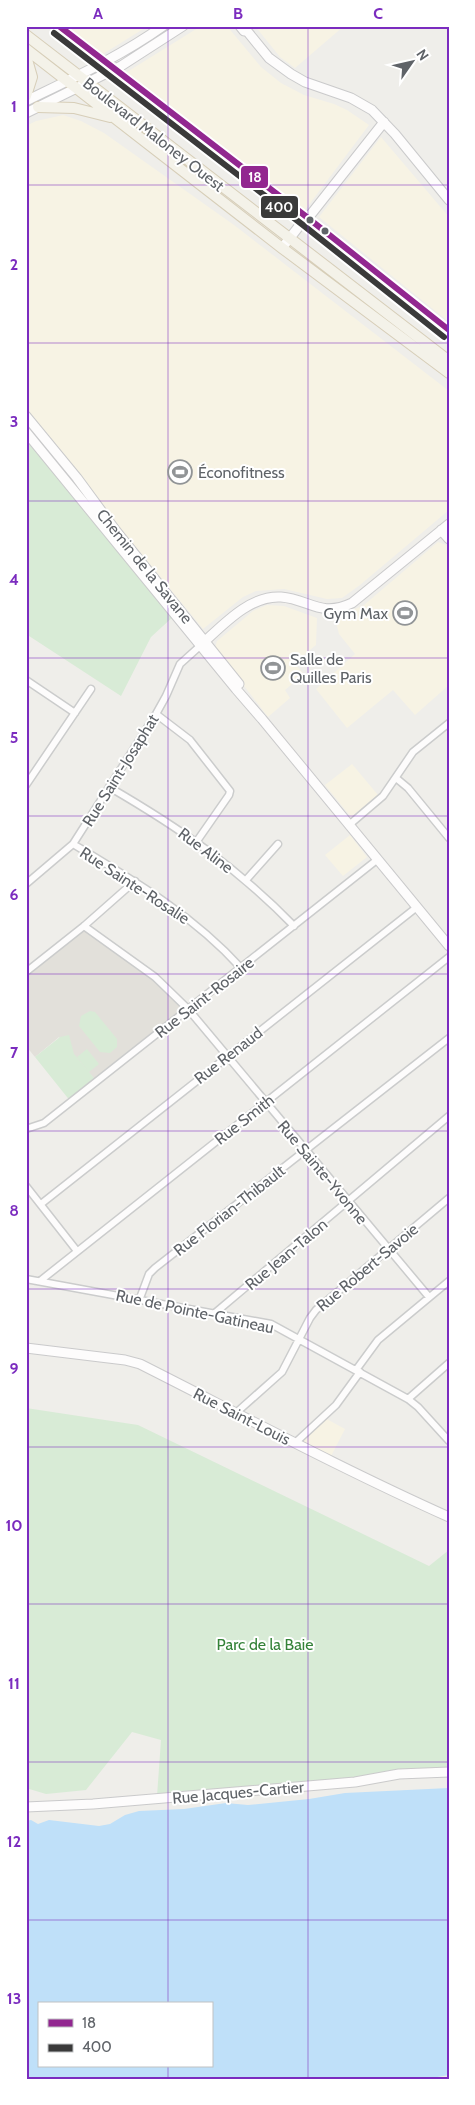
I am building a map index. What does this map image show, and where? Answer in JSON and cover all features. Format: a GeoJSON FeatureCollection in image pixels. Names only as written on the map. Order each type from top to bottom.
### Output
{"type":"FeatureCollection","features":[{"type":"Feature","properties":{"kind":"main road","name":"Boulevard Maloney Ouest"},"geometry":{"type":"LineString","coordinates":[[26,35],[449,361]]}},
{"type":"Feature","properties":{"kind":"main road","name":"Boulevard Maloney Ouest"},"geometry":{"type":"LineString","coordinates":[[26,49],[285,250],[449,373]]}},
{"type":"Feature","properties":{"kind":"main road"},"geometry":{"type":"LineString","coordinates":[[26,56],[32,77],[26,96]]}},
{"type":"Feature","properties":{"kind":"main road"},"geometry":{"type":"LineString","coordinates":[[38,107],[74,108],[116,119]]}},
{"type":"Feature","properties":{"kind":"street"},"geometry":{"type":"LineString","coordinates":[[26,101],[147,38],[163,26]]}},
{"type":"Feature","properties":{"kind":"street"},"geometry":{"type":"LineString","coordinates":[[26,113],[142,54],[184,26]]}},
{"type":"Feature","properties":{"kind":"street"},"geometry":{"type":"LineString","coordinates":[[240,26],[244,31],[247,31],[269,58],[291,74],[304,82],[354,100],[372,110],[449,200]]}},
{"type":"Feature","properties":{"kind":"street"},"geometry":{"type":"LineString","coordinates":[[285,250],[384,122]]}},
{"type":"Feature","properties":{"kind":"street","name":"Chemin de la Savane"},"geometry":{"type":"LineString","coordinates":[[26,416],[84,487],[203,644],[262,718],[449,946]]}},
{"type":"Feature","properties":{"kind":"street","name":"Chemin de la Savane"},"geometry":{"type":"LineString","coordinates":[[26,432],[203,644]]}},
{"type":"Feature","properties":{"kind":"street"},"geometry":{"type":"LineString","coordinates":[[203,644],[239,613],[265,599],[280,597],[326,609],[340,608],[352,604],[449,524]]}},
{"type":"Feature","properties":{"kind":"street"},"geometry":{"type":"LineString","coordinates":[[441,530],[449,539]]}},
{"type":"Feature","properties":{"kind":"street","name":"Rue Saint-Josaphat"},"geometry":{"type":"LineString","coordinates":[[26,884],[73,844],[156,714],[180,664],[203,644]]}},
{"type":"Feature","properties":{"kind":"street"},"geometry":{"type":"LineString","coordinates":[[26,680],[74,713]]}},
{"type":"Feature","properties":{"kind":"street"},"geometry":{"type":"LineString","coordinates":[[26,785],[91,689]]}},
{"type":"Feature","properties":{"kind":"street"},"geometry":{"type":"LineString","coordinates":[[156,714],[190,740],[230,791],[197,841]]}},
{"type":"Feature","properties":{"kind":"street"},"geometry":{"type":"LineString","coordinates":[[350,825],[380,800],[413,752],[449,723]]}},
{"type":"Feature","properties":{"kind":"street"},"geometry":{"type":"LineString","coordinates":[[396,778],[408,788],[449,838]]}},
{"type":"Feature","properties":{"kind":"street","name":"Rue Aline"},"geometry":{"type":"LineString","coordinates":[[109,787],[197,841],[246,880],[294,926]]}},
{"type":"Feature","properties":{"kind":"street","name":"Rue Sainte-Rosalie"},"geometry":{"type":"LineString","coordinates":[[73,844],[135,881],[202,929],[240,968]]}},
{"type":"Feature","properties":{"kind":"street"},"geometry":{"type":"LineString","coordinates":[[246,880],[278,844]]}},
{"type":"Feature","properties":{"kind":"street","name":"Rue Saint-Rosaire"},"geometry":{"type":"LineString","coordinates":[[26,1129],[44,1123],[378,859]]}},
{"type":"Feature","properties":{"kind":"street"},"geometry":{"type":"LineString","coordinates":[[26,972],[84,926],[135,881]]}},
{"type":"Feature","properties":{"kind":"street","name":"Rue Renaud"},"geometry":{"type":"LineString","coordinates":[[40,1204],[417,907]]}},
{"type":"Feature","properties":{"kind":"street","name":"Rue Sainte-Yvonne"},"geometry":{"type":"LineString","coordinates":[[84,926],[156,977],[188,1010],[429,1297]]}},
{"type":"Feature","properties":{"kind":"street","name":"Rue Smith"},"geometry":{"type":"LineString","coordinates":[[40,1281],[449,957]]}},
{"type":"Feature","properties":{"kind":"street","name":"Rue Florian-Thibault"},"geometry":{"type":"LineString","coordinates":[[140,1298],[148,1274],[155,1268],[449,1038]]}},
{"type":"Feature","properties":{"kind":"street","name":"Rue Jean-Talon"},"geometry":{"type":"LineString","coordinates":[[214,1313],[449,1116]]}},
{"type":"Feature","properties":{"kind":"street"},"geometry":{"type":"LineString","coordinates":[[26,1186],[77,1251]]}},
{"type":"Feature","properties":{"kind":"street","name":"Rue Robert-Savoie"},"geometry":{"type":"LineString","coordinates":[[237,1412],[278,1376],[316,1310],[449,1198]]}},
{"type":"Feature","properties":{"kind":"street","name":"Rue de Pointe-Gatineau"},"geometry":{"type":"LineString","coordinates":[[26,1278],[270,1324],[408,1399],[415,1404],[449,1441]]}},
{"type":"Feature","properties":{"kind":"street"},"geometry":{"type":"LineString","coordinates":[[295,1443],[336,1405],[374,1344],[449,1281]]}},
{"type":"Feature","properties":{"kind":"street","name":"Rue Saint-Louis"},"geometry":{"type":"LineString","coordinates":[[26,1348],[134,1362],[237,1412],[354,1473],[449,1517]]}},
{"type":"Feature","properties":{"kind":"street"},"geometry":{"type":"LineString","coordinates":[[408,1399],[449,1363]]}},
{"type":"Feature","properties":{"kind":"street","name":"Rue Jacques-Cartier"},"geometry":{"type":"LineString","coordinates":[[26,1807],[93,1804],[355,1782],[399,1774],[449,1772]]}},
{"type":"Feature","properties":{"kind":"shaded area"},"geometry":{"type":"Polygon","coordinates":[[[67,26],[148,26],[103,54],[67,26]]]}},
{"type":"Feature","properties":{"kind":"shaded area"},"geometry":{"type":"Polygon","coordinates":[[[201,26],[227,26],[261,67],[281,83],[304,95],[347,110],[369,125],[305,210],[127,72],[201,26]]]}},
{"type":"Feature","properties":{"kind":"shaded area"},"geometry":{"type":"Polygon","coordinates":[[[255,26],[344,26],[295,68],[280,57],[255,26]]]}},
{"type":"Feature","properties":{"kind":"shaded area"},"geometry":{"type":"Polygon","coordinates":[[[63,115],[81,121],[104,133],[234,225],[449,391],[449,510],[342,598],[327,599],[284,589],[256,591],[243,597],[203,629],[116,523],[93,491],[26,408],[26,126],[36,121],[63,115]]]}},
{"type":"Feature","properties":{"kind":"shaded area"},"geometry":{"type":"Polygon","coordinates":[[[381,137],[449,217],[449,322],[319,217],[381,137]]]}},
{"type":"Feature","properties":{"kind":"shaded area"},"geometry":{"type":"Polygon","coordinates":[[[438,542],[449,548],[449,685],[415,715],[393,690],[347,728],[316,689],[355,654],[339,634],[335,618],[364,605],[438,542]]]}},
{"type":"Feature","properties":{"kind":"shaded area"},"geometry":{"type":"Polygon","coordinates":[[[267,605],[284,606],[317,618],[316,645],[294,663],[304,674],[285,690],[290,698],[268,717],[215,648],[217,641],[253,611],[267,605]]]}},
{"type":"Feature","properties":{"kind":"shaded area"},"geometry":{"type":"Polygon","coordinates":[[[352,764],[378,795],[351,817],[325,785],[352,764]]]}},
{"type":"Feature","properties":{"kind":"shaded area"},"geometry":{"type":"Polygon","coordinates":[[[350,835],[367,857],[343,876],[325,855],[350,835]]]}},
{"type":"Feature","properties":{"kind":"shaded area"},"geometry":{"type":"Polygon","coordinates":[[[84,926],[155,977],[188,1009],[97,1082],[59,1037],[35,1057],[26,1046],[26,972],[84,926]]]}},
{"type":"Feature","properties":{"kind":"shaded area"},"geometry":{"type":"Polygon","coordinates":[[[323,1417],[345,1429],[329,1460],[295,1443],[323,1417]]]}},
{"type":"Feature","properties":{"kind":"green space"},"geometry":{"type":"Polygon","coordinates":[[[26,432],[175,615],[151,637],[121,696],[26,634],[26,432]]]}},
{"type":"Feature","properties":{"kind":"green space"},"geometry":{"type":"Polygon","coordinates":[[[90,1011],[95,1012],[117,1039],[117,1047],[110,1053],[100,1052],[79,1026],[81,1016],[90,1011]]]}},
{"type":"Feature","properties":{"kind":"green space"},"geometry":{"type":"Polygon","coordinates":[[[69,1035],[74,1054],[88,1071],[77,1057],[87,1049],[99,1064],[89,1072],[97,1082],[71,1102],[35,1057],[60,1037],[69,1035]]]}},
{"type":"Feature","properties":{"kind":"green space","name":"Parc de la Baie"},"geometry":{"type":"Polygon","coordinates":[[[26,1408],[138,1425],[429,1566],[449,1550],[449,1769],[157,1796],[161,1740],[132,1732],[86,1790],[46,1794],[26,1788],[26,1408]]]}},
{"type":"Feature","properties":{"kind":"water"},"geometry":{"type":"Polygon","coordinates":[[[449,1788],[449,2075],[426,2079],[26,2079],[26,1821],[31,1820],[38,1824],[49,1820],[99,1826],[110,1824],[125,1815],[139,1811],[184,1809],[226,1803],[248,1805],[309,1799],[345,1793],[449,1788]]]}},
{"type":"Feature","properties":{"kind":"transit line","name":"18"},"geometry":{"type":"LineString","coordinates":[[59,26],[308,218],[449,330]]}},
{"type":"Feature","properties":{"kind":"transit line","name":"400"},"geometry":{"type":"LineString","coordinates":[[54,33],[303,225],[444,337]]}},
{"type":"Feature","properties":{"kind":"place","name":"Éconofitness"},"geometry":{"type":"Point","coordinates":[180,472]}},
{"type":"Feature","properties":{"kind":"place","name":"Gym Max"},"geometry":{"type":"Point","coordinates":[405,613]}},
{"type":"Feature","properties":{"kind":"place","name":"Salle de Quilles Paris"},"geometry":{"type":"Point","coordinates":[273,668]}}]}
